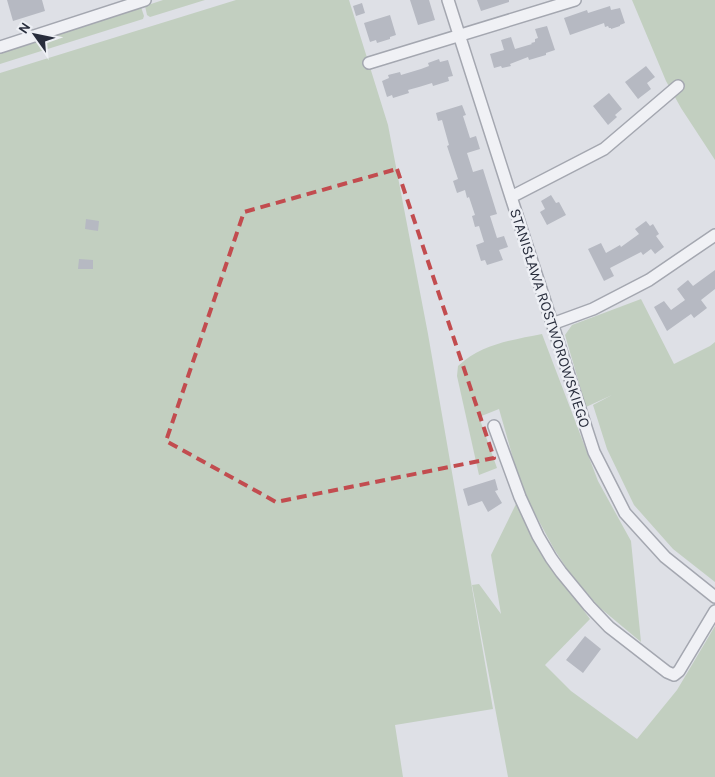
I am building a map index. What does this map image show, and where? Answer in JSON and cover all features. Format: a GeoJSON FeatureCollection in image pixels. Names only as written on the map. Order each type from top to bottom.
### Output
{"type":"FeatureCollection","features":[{"type":"Feature","properties":{"kind":"street"},"geometry":{"type":"LineString","coordinates":[[0,46],[112,5],[145,0]]}},
{"type":"Feature","properties":{"kind":"street","name":"STANISŁAWA ROSTWOROWSKIEGO"},"geometry":{"type":"LineString","coordinates":[[448,0],[594,452],[624,513],[665,558],[715,597]]}},
{"type":"Feature","properties":{"kind":"street"},"geometry":{"type":"LineString","coordinates":[[369,63],[575,0]]}},
{"type":"Feature","properties":{"kind":"street"},"geometry":{"type":"LineString","coordinates":[[511,198],[604,149],[678,86]]}},
{"type":"Feature","properties":{"kind":"street"},"geometry":{"type":"LineString","coordinates":[[552,324],[593,309],[649,280],[715,235]]}},
{"type":"Feature","properties":{"kind":"street"},"geometry":{"type":"LineString","coordinates":[[494,426],[520,497],[547,550],[561,572],[609,627],[667,672],[674,675],[679,671],[715,611]]}},
{"type":"Feature","properties":{"kind":"highlighted area"},"geometry":{"type":"Polygon","coordinates":[[[397,169],[494,458],[276,502],[166,441],[244,212],[397,169]]]}},
{"type":"Feature","properties":{"kind":"green space"},"geometry":{"type":"Polygon","coordinates":[[[163,0],[205,0],[150,17],[147,15],[145,6],[163,0]]]}},
{"type":"Feature","properties":{"kind":"green space"},"geometry":{"type":"Polygon","coordinates":[[[236,0],[349,0],[388,125],[428,334],[493,709],[395,725],[403,777],[0,777],[0,73],[236,0]]]}},
{"type":"Feature","properties":{"kind":"green space"},"geometry":{"type":"Polygon","coordinates":[[[632,0],[715,0],[715,160],[666,81],[632,0]]]}},
{"type":"Feature","properties":{"kind":"green space"},"geometry":{"type":"Polygon","coordinates":[[[141,7],[143,19],[0,64],[0,52],[141,7]]]}},
{"type":"Feature","properties":{"kind":"green space"},"geometry":{"type":"Polygon","coordinates":[[[641,299],[674,364],[715,342],[715,582],[673,549],[634,505],[607,449],[593,405],[612,395],[586,407],[565,335],[572,325],[641,299]]]}},
{"type":"Feature","properties":{"kind":"green space"},"geometry":{"type":"Polygon","coordinates":[[[542,334],[598,481],[631,541],[641,642],[599,607],[569,572],[554,549],[527,499],[499,409],[479,417],[497,468],[479,475],[457,376],[458,366],[487,348],[542,334]]]}},
{"type":"Feature","properties":{"kind":"green space"},"geometry":{"type":"Polygon","coordinates":[[[516,504],[549,563],[590,619],[545,665],[571,691],[637,739],[677,690],[715,626],[715,777],[508,777],[472,585],[479,584],[501,614],[491,555],[516,504]]]}},
{"type":"Feature","properties":{"kind":"building"},"geometry":{"type":"Polygon","coordinates":[[[7,0],[42,0],[45,11],[13,21],[7,0]]]}},
{"type":"Feature","properties":{"kind":"building"},"geometry":{"type":"Polygon","coordinates":[[[410,0],[429,0],[435,20],[418,25],[410,0]]]}},
{"type":"Feature","properties":{"kind":"building"},"geometry":{"type":"Polygon","coordinates":[[[477,0],[509,0],[509,2],[481,11],[477,0]]]}},
{"type":"Feature","properties":{"kind":"building"},"geometry":{"type":"Polygon","coordinates":[[[362,3],[365,13],[356,16],[353,6],[362,3]]]}},
{"type":"Feature","properties":{"kind":"building"},"geometry":{"type":"Polygon","coordinates":[[[610,6],[611,10],[620,8],[625,23],[611,29],[608,26],[605,27],[604,23],[570,35],[564,18],[587,10],[588,13],[610,6]]]}},
{"type":"Feature","properties":{"kind":"building"},"geometry":{"type":"Polygon","coordinates":[[[390,15],[396,35],[377,43],[376,40],[370,42],[364,23],[390,15]]]}},
{"type":"Feature","properties":{"kind":"building"},"geometry":{"type":"Polygon","coordinates":[[[547,26],[555,50],[529,60],[528,57],[510,64],[511,66],[494,68],[490,54],[504,50],[501,40],[511,37],[515,49],[532,44],[538,38],[535,29],[547,26]]]}},
{"type":"Feature","properties":{"kind":"building"},"geometry":{"type":"Polygon","coordinates":[[[439,59],[440,62],[448,60],[453,76],[448,77],[449,81],[433,86],[432,83],[408,90],[409,93],[393,98],[392,95],[387,97],[382,81],[389,78],[388,75],[400,72],[401,75],[421,69],[429,66],[428,63],[439,59]]]}},
{"type":"Feature","properties":{"kind":"building"},"geometry":{"type":"Polygon","coordinates":[[[646,66],[655,77],[647,83],[651,89],[638,99],[625,82],[646,66]]]}},
{"type":"Feature","properties":{"kind":"building"},"geometry":{"type":"Polygon","coordinates":[[[609,93],[622,109],[615,115],[617,117],[608,125],[593,106],[609,93]]]}},
{"type":"Feature","properties":{"kind":"building"},"geometry":{"type":"Polygon","coordinates":[[[462,105],[466,115],[463,116],[470,138],[476,136],[480,149],[467,153],[473,172],[483,169],[497,214],[490,216],[497,238],[504,236],[508,247],[499,250],[503,260],[487,265],[485,260],[481,261],[476,245],[484,242],[479,226],[475,227],[472,216],[475,215],[469,197],[467,198],[465,190],[457,193],[453,181],[458,179],[447,146],[449,145],[442,120],[438,121],[436,113],[462,105]]]}},
{"type":"Feature","properties":{"kind":"building"},"geometry":{"type":"Polygon","coordinates":[[[551,195],[556,203],[559,202],[566,215],[547,225],[540,212],[545,209],[541,201],[551,195]]]}},
{"type":"Feature","properties":{"kind":"building"},"geometry":{"type":"Polygon","coordinates":[[[86,219],[99,221],[98,231],[85,229],[86,219]]]}},
{"type":"Feature","properties":{"kind":"building"},"geometry":{"type":"Polygon","coordinates":[[[646,221],[650,226],[653,224],[659,234],[656,236],[664,247],[655,254],[651,249],[643,255],[641,252],[610,268],[614,276],[604,281],[588,249],[601,243],[606,253],[620,245],[621,247],[639,234],[635,229],[646,221]]]}},
{"type":"Feature","properties":{"kind":"building"},"geometry":{"type":"Polygon","coordinates":[[[79,259],[93,260],[93,269],[78,269],[79,259]]]}},
{"type":"Feature","properties":{"kind":"building"},"geometry":{"type":"Polygon","coordinates":[[[715,270],[715,289],[701,300],[707,308],[694,318],[691,314],[667,331],[654,307],[664,301],[671,310],[685,300],[677,289],[688,280],[693,286],[715,270]]]}},
{"type":"Feature","properties":{"kind":"building"},"geometry":{"type":"Polygon","coordinates":[[[495,479],[498,490],[495,491],[502,503],[488,512],[482,501],[468,506],[463,489],[495,479]]]}},
{"type":"Feature","properties":{"kind":"building"},"geometry":{"type":"Polygon","coordinates":[[[585,636],[601,649],[583,673],[566,660],[585,636]]]}}]}
